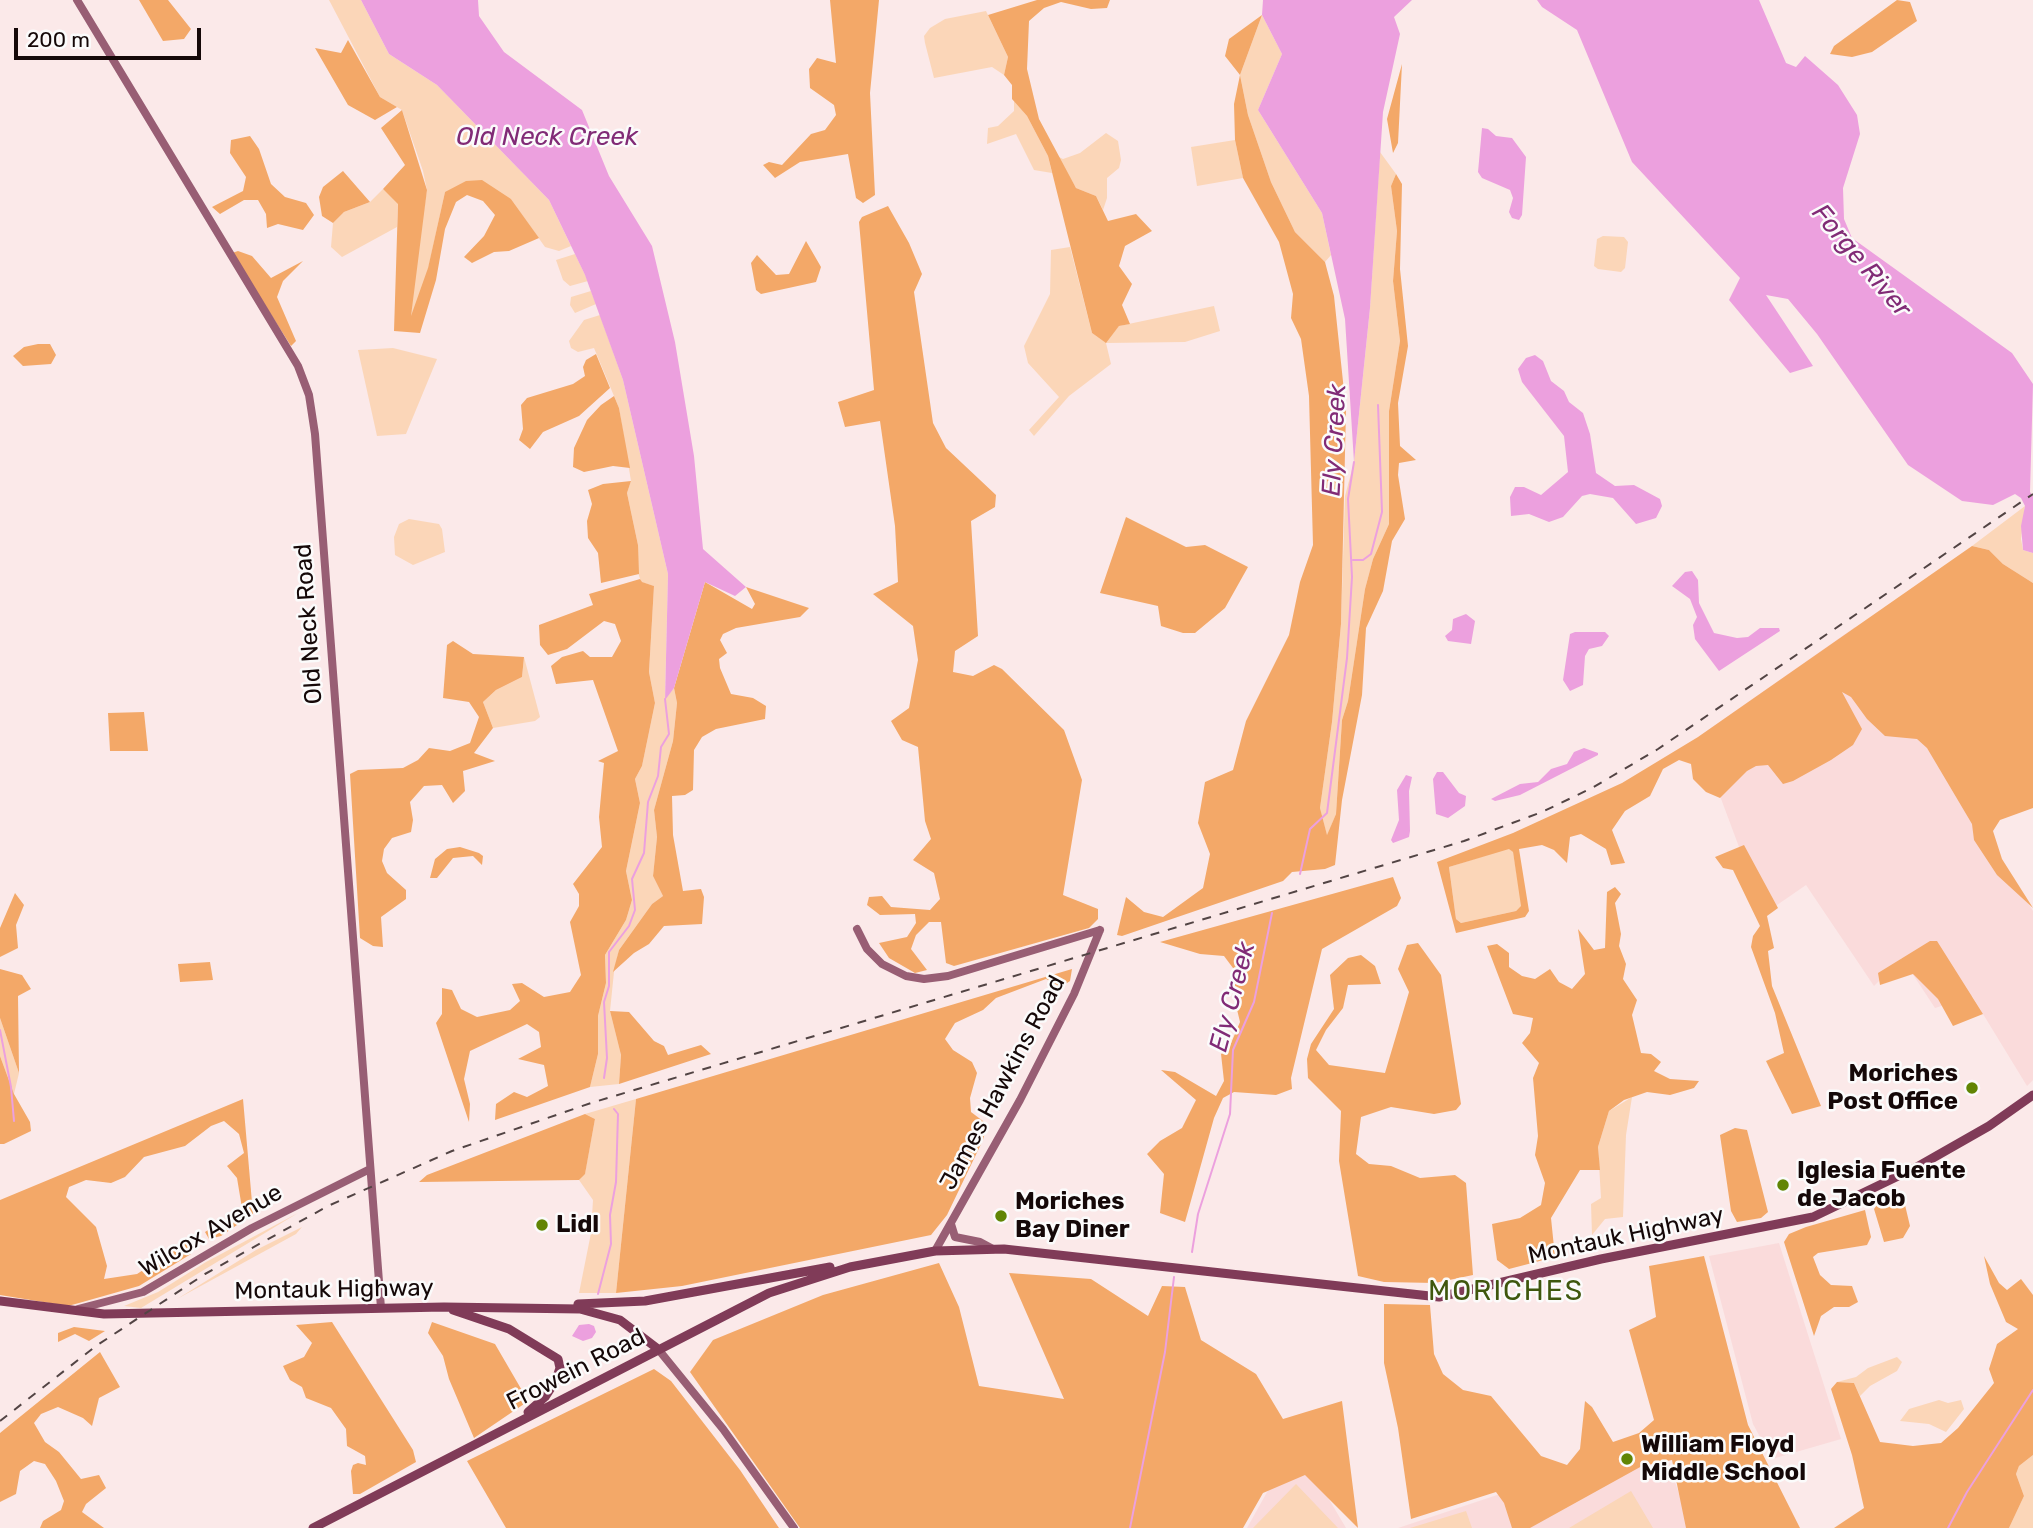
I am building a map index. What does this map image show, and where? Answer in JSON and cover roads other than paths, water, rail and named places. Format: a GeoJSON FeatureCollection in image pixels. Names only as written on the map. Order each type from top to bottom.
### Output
{"type":"FeatureCollection","features":[{"type":"Feature","properties":{"kind":"main road","name":"Montauk Highway"},"geometry":{"type":"LineString","coordinates":[[863,1264],[935,1251],[993,1249],[1227,1271],[1380,1292],[1447,1295],[1601,1259],[1813,1217],[1917,1167],[1989,1126],[2033,1096]]}},
{"type":"Feature","properties":{"kind":"main road"},"geometry":{"type":"LineString","coordinates":[[531,1308],[645,1301],[863,1264]]}},
{"type":"Feature","properties":{"kind":"main road","name":"Frowein Road"},"geometry":{"type":"LineString","coordinates":[[313,1528],[778,1289],[863,1264]]}},
{"type":"Feature","properties":{"kind":"main road","name":"Montauk Highway"},"geometry":{"type":"LineString","coordinates":[[0,1301],[65,1311],[137,1314],[444,1307],[531,1308],[606,1314],[634,1328],[658,1349]]}},
{"type":"Feature","properties":{"kind":"main road"},"geometry":{"type":"LineString","coordinates":[[444,1307],[500,1325],[558,1359],[559,1372],[551,1388],[517,1422]]}},
{"type":"Feature","properties":{"kind":"street","name":"Old Neck Road"},"geometry":{"type":"LineString","coordinates":[[78,0],[298,366],[309,395],[315,434],[381,1308]]}},
{"type":"Feature","properties":{"kind":"street","name":"James Hawkins Road"},"geometry":{"type":"LineString","coordinates":[[857,929],[867,949],[882,964],[900,974],[924,979],[948,976],[1100,930],[1074,994],[935,1251]]}},
{"type":"Feature","properties":{"kind":"street","name":"Wilcox Avenue"},"geometry":{"type":"LineString","coordinates":[[65,1311],[114,1302],[143,1292],[252,1228],[370,1169]]}},
{"type":"Feature","properties":{"kind":"street"},"geometry":{"type":"LineString","coordinates":[[951,1224],[955,1237],[980,1242],[993,1249]]}},
{"type":"Feature","properties":{"kind":"street"},"geometry":{"type":"LineString","coordinates":[[658,1349],[723,1429],[794,1528]]}},
{"type":"Feature","properties":{"kind":"water","name":"Old Neck Creek"},"geometry":{"type":"Polygon","coordinates":[[[361,0],[478,0],[479,16],[504,52],[582,110],[609,176],[652,246],[675,342],[694,456],[703,549],[746,587],[735,596],[705,582],[674,688],[665,700],[668,574],[623,380],[585,275],[549,200],[437,85],[389,54],[361,0]]]}},
{"type":"Feature","properties":{"kind":"water"},"geometry":{"type":"Polygon","coordinates":[[[1263,0],[1412,0],[1394,17],[1400,34],[1383,112],[1370,308],[1354,462],[1345,319],[1322,213],[1258,110],[1282,54],[1262,15],[1263,0]]]}},
{"type":"Feature","properties":{"kind":"water","name":"Forge River"},"geometry":{"type":"Polygon","coordinates":[[[1537,0],[1759,0],[1786,63],[1796,67],[1805,56],[1838,85],[1857,115],[1860,134],[1843,188],[1844,219],[1852,238],[2012,353],[2033,384],[2030,492],[2033,496],[2033,553],[2023,550],[2021,526],[2025,506],[2021,498],[2015,494],[1993,505],[1962,501],[1908,465],[1817,334],[1788,299],[1766,295],[1813,366],[1790,373],[1729,300],[1740,278],[1632,162],[1577,30],[1542,7],[1537,0]]]}},
{"type":"Feature","properties":{"kind":"water"},"geometry":{"type":"Polygon","coordinates":[[[1482,128],[1488,129],[1496,136],[1512,138],[1526,157],[1522,215],[1519,220],[1512,218],[1509,212],[1513,198],[1510,190],[1482,178],[1478,172],[1482,128]]]}},
{"type":"Feature","properties":{"kind":"water"},"geometry":{"type":"Polygon","coordinates":[[[1535,355],[1543,361],[1551,381],[1564,391],[1569,402],[1583,413],[1590,434],[1596,473],[1615,486],[1634,485],[1660,499],[1662,506],[1656,518],[1636,524],[1613,498],[1590,494],[1582,496],[1563,517],[1549,522],[1529,514],[1511,516],[1510,497],[1515,487],[1524,487],[1541,495],[1568,472],[1564,436],[1522,382],[1518,369],[1526,358],[1535,355]]]}},
{"type":"Feature","properties":{"kind":"water"},"geometry":{"type":"Polygon","coordinates":[[[1692,571],[1698,580],[1699,603],[1714,633],[1737,638],[1748,637],[1760,628],[1779,628],[1780,631],[1719,671],[1695,639],[1693,625],[1697,617],[1690,599],[1672,586],[1685,572],[1692,571]]]}},
{"type":"Feature","properties":{"kind":"water"},"geometry":{"type":"Polygon","coordinates":[[[1466,614],[1475,621],[1471,644],[1448,641],[1445,636],[1452,630],[1453,619],[1466,614]]]}},
{"type":"Feature","properties":{"kind":"water"},"geometry":{"type":"Polygon","coordinates":[[[1605,632],[1609,636],[1602,646],[1589,649],[1585,656],[1583,685],[1570,691],[1563,680],[1570,634],[1605,632]]]}},
{"type":"Feature","properties":{"kind":"water"},"geometry":{"type":"Polygon","coordinates":[[[1584,748],[1598,755],[1520,795],[1495,801],[1491,799],[1520,784],[1538,782],[1551,769],[1567,764],[1574,752],[1584,748]]]}},
{"type":"Feature","properties":{"kind":"water"},"geometry":{"type":"Polygon","coordinates":[[[1437,772],[1443,772],[1459,793],[1466,796],[1465,806],[1448,818],[1436,814],[1433,779],[1437,772]]]}},
{"type":"Feature","properties":{"kind":"water"},"geometry":{"type":"Polygon","coordinates":[[[1406,775],[1412,777],[1409,791],[1409,837],[1393,843],[1391,840],[1399,820],[1397,790],[1406,775]]]}},
{"type":"Feature","properties":{"kind":"water"},"geometry":{"type":"Polygon","coordinates":[[[579,1325],[594,1326],[596,1332],[592,1338],[583,1341],[572,1336],[579,1325]]]}},
{"type":"Feature","properties":{"kind":"waterway"},"geometry":{"type":"LineString","coordinates":[[1353,560],[1363,560],[1371,554],[1382,512],[1378,405]]}},
{"type":"Feature","properties":{"kind":"waterway","name":"Ely Creek"},"geometry":{"type":"LineString","coordinates":[[1300,874],[1310,829],[1327,813],[1347,658],[1352,577],[1348,499],[1354,462]]}},
{"type":"Feature","properties":{"kind":"waterway","name":"Old Neck Creek"},"geometry":{"type":"LineString","coordinates":[[604,1078],[607,1058],[604,1002],[609,986],[609,952],[629,926],[635,910],[632,879],[644,853],[648,802],[658,776],[661,747],[669,734],[665,699]]}},
{"type":"Feature","properties":{"kind":"waterway","name":"Ely Creek"},"geometry":{"type":"LineString","coordinates":[[1192,1252],[1198,1214],[1230,1114],[1233,1050],[1254,1002],[1272,913]]}},
{"type":"Feature","properties":{"kind":"waterway"},"geometry":{"type":"LineString","coordinates":[[0,1030],[11,1087],[14,1121]]}},
{"type":"Feature","properties":{"kind":"waterway","name":"Old Neck Creek"},"geometry":{"type":"LineString","coordinates":[[598,1294],[611,1244],[610,1215],[616,1182],[618,1114],[614,1109]]}},
{"type":"Feature","properties":{"kind":"waterway","name":"Ely Creek"},"geometry":{"type":"LineString","coordinates":[[1130,1528],[1165,1352],[1174,1277]]}},
{"type":"Feature","properties":{"kind":"waterway"},"geometry":{"type":"LineString","coordinates":[[1948,1528],[1967,1492],[2033,1390]]}},
{"type":"Feature","properties":{"kind":"railway"},"geometry":{"type":"LineString","coordinates":[[0,1421],[96,1346],[205,1274],[328,1206],[452,1151],[591,1103],[1464,841],[1542,812],[1592,788],[1658,749],[2033,494]]}},
{"type":"Feature","properties":{"kind":"place","name":"Moriches Post Office"},"geometry":{"type":"Point","coordinates":[1972,1088]}},
{"type":"Feature","properties":{"kind":"place","name":"Iglesia Fuente de Jacob"},"geometry":{"type":"Point","coordinates":[1783,1185]}},
{"type":"Feature","properties":{"kind":"place","name":"Moriches Bay Diner"},"geometry":{"type":"Point","coordinates":[1001,1216]}},
{"type":"Feature","properties":{"kind":"place","name":"Lidl"},"geometry":{"type":"Point","coordinates":[542,1225]}},
{"type":"Feature","properties":{"kind":"place","name":"William Floyd Middle School"},"geometry":{"type":"Point","coordinates":[1627,1459]}},
{"type":"Feature","properties":{"kind":"district","name":"MORICHES"},"geometry":{"type":"Point","coordinates":[1506,1292]}}]}
